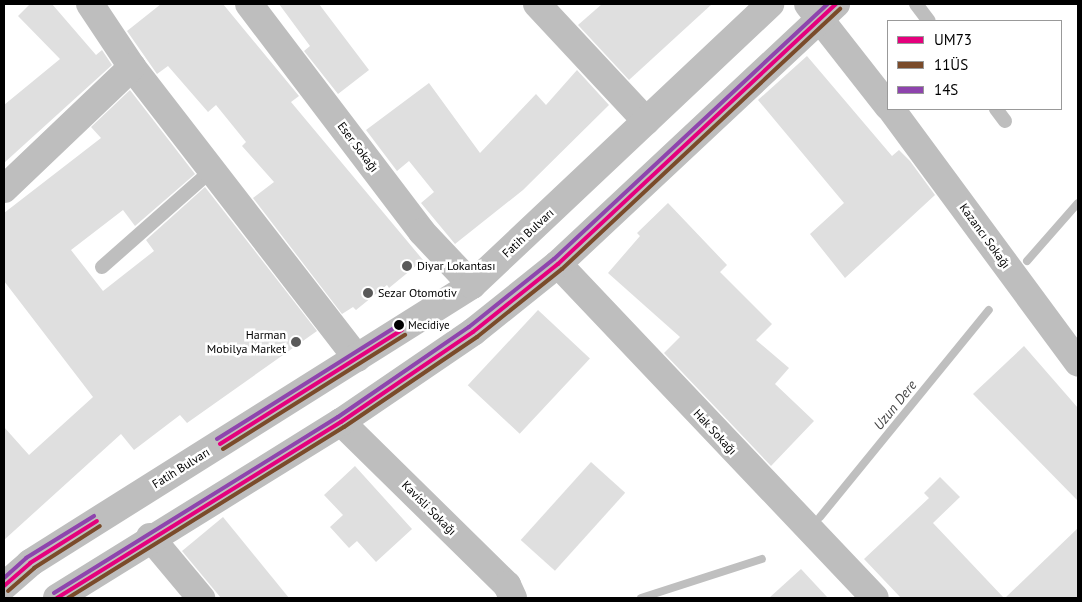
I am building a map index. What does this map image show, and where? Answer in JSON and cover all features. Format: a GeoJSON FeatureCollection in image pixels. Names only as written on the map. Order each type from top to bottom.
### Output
{"type":"FeatureCollection","features":[{"type":"Feature","properties":{"kind":"street"},"geometry":{"type":"LineString","coordinates":[[90,4],[132,67],[357,358]]}},
{"type":"Feature","properties":{"kind":"street","name":"Eser Sokağı"},"geometry":{"type":"LineString","coordinates":[[249,4],[417,226],[472,285]]}},
{"type":"Feature","properties":{"kind":"street"},"geometry":{"type":"LineString","coordinates":[[537,4],[646,121]]}},
{"type":"Feature","properties":{"kind":"street","name":"Fatih Bulvarı"},"geometry":{"type":"LineString","coordinates":[[4,586],[30,563],[472,285],[770,4]]}},
{"type":"Feature","properties":{"kind":"street"},"geometry":{"type":"LineString","coordinates":[[57,598],[150,537],[341,422],[473,332],[558,264],[822,9],[887,105]]}},
{"type":"Feature","properties":{"kind":"street"},"geometry":{"type":"LineString","coordinates":[[4,189],[132,67]]}},
{"type":"Feature","properties":{"kind":"street","name":"Kazancı Sokağı"},"geometry":{"type":"LineString","coordinates":[[892,110],[1078,363]]}},
{"type":"Feature","properties":{"kind":"street","name":"Hak Sokağı"},"geometry":{"type":"LineString","coordinates":[[558,264],[875,598]]}},
{"type":"Feature","properties":{"kind":"street","name":"Kavisli Sokağı"},"geometry":{"type":"LineString","coordinates":[[341,422],[507,585],[513,598]]}},
{"type":"Feature","properties":{"kind":"street"},"geometry":{"type":"LineString","coordinates":[[150,537],[201,598]]}},
{"type":"Feature","properties":{"kind":"lane"},"geometry":{"type":"LineString","coordinates":[[916,4],[928,20]]}},
{"type":"Feature","properties":{"kind":"lane"},"geometry":{"type":"LineString","coordinates":[[997,110],[1005,121]]}},
{"type":"Feature","properties":{"kind":"lane"},"geometry":{"type":"LineString","coordinates":[[102,267],[212,170]]}},
{"type":"Feature","properties":{"kind":"building"},"geometry":{"type":"Polygon","coordinates":[[[30,4],[52,4],[96,55],[102,50],[112,65],[4,163],[4,105],[60,59],[18,16],[30,4]]]}},
{"type":"Feature","properties":{"kind":"building"},"geometry":{"type":"Polygon","coordinates":[[[161,4],[223,4],[299,96],[291,102],[423,260],[389,288],[387,285],[356,310],[353,307],[342,314],[253,198],[274,182],[242,146],[246,142],[216,105],[208,112],[168,66],[157,74],[127,31],[161,4]]]}},
{"type":"Feature","properties":{"kind":"building"},"geometry":{"type":"Polygon","coordinates":[[[279,4],[319,4],[369,70],[338,94],[304,51],[310,46],[279,4]]]}},
{"type":"Feature","properties":{"kind":"building"},"geometry":{"type":"Polygon","coordinates":[[[602,4],[712,4],[629,80],[578,25],[602,4]]]}},
{"type":"Feature","properties":{"kind":"building"},"geometry":{"type":"Polygon","coordinates":[[[807,56],[892,156],[899,150],[910,161],[935,195],[845,278],[810,234],[844,203],[758,100],[807,56]]]}},
{"type":"Feature","properties":{"kind":"building"},"geometry":{"type":"Polygon","coordinates":[[[577,70],[609,105],[523,190],[455,244],[421,203],[434,192],[409,161],[397,171],[366,130],[429,83],[480,153],[536,94],[546,105],[577,70]]]}},
{"type":"Feature","properties":{"kind":"building"},"geometry":{"type":"Polygon","coordinates":[[[130,90],[195,174],[135,226],[123,210],[71,250],[103,291],[154,251],[146,240],[205,187],[317,331],[187,423],[180,415],[134,450],[121,434],[4,540],[4,427],[29,455],[93,397],[4,281],[4,213],[101,138],[91,127],[130,90]]]}},
{"type":"Feature","properties":{"kind":"building"},"geometry":{"type":"Polygon","coordinates":[[[668,203],[727,265],[720,272],[772,324],[756,340],[789,368],[775,384],[814,421],[771,466],[664,353],[680,337],[608,273],[640,236],[637,233],[668,203]]]}},
{"type":"Feature","properties":{"kind":"building"},"geometry":{"type":"Polygon","coordinates":[[[538,310],[590,358],[520,434],[468,385],[538,310]]]}},
{"type":"Feature","properties":{"kind":"building"},"geometry":{"type":"Polygon","coordinates":[[[1024,346],[1078,408],[1078,501],[973,394],[1024,346]]]}},
{"type":"Feature","properties":{"kind":"building"},"geometry":{"type":"Polygon","coordinates":[[[591,462],[625,493],[555,571],[521,540],[591,462]]]}},
{"type":"Feature","properties":{"kind":"building"},"geometry":{"type":"Polygon","coordinates":[[[355,466],[412,529],[376,562],[357,541],[349,548],[330,527],[343,515],[324,495],[355,466]]]}},
{"type":"Feature","properties":{"kind":"building"},"geometry":{"type":"Polygon","coordinates":[[[940,477],[960,497],[933,523],[1004,598],[901,598],[864,559],[929,498],[924,493],[940,477]]]}},
{"type":"Feature","properties":{"kind":"building"},"geometry":{"type":"Polygon","coordinates":[[[223,517],[289,598],[221,598],[182,551],[223,517]]]}},
{"type":"Feature","properties":{"kind":"building"},"geometry":{"type":"Polygon","coordinates":[[[1078,528],[1078,598],[1005,598],[1078,528]]]}},
{"type":"Feature","properties":{"kind":"building"},"geometry":{"type":"Polygon","coordinates":[[[801,569],[828,598],[769,598],[801,569]]]}},
{"type":"Feature","properties":{"kind":"waterway","name":"Uzun Dere"},"geometry":{"type":"LineString","coordinates":[[1027,261],[1078,203]]}},
{"type":"Feature","properties":{"kind":"waterway","name":"Uzun Dere"},"geometry":{"type":"LineString","coordinates":[[820,517],[989,310]]}},
{"type":"Feature","properties":{"kind":"waterway","name":"Uzun Dere"},"geometry":{"type":"LineString","coordinates":[[641,598],[762,559]]}},
{"type":"Feature","properties":{"kind":"transit line","name":"14S"},"geometry":{"type":"LineString","coordinates":[[54,593],[338,417],[469,327],[554,259],[827,4]]}},
{"type":"Feature","properties":{"kind":"transit line","name":"UM73"},"geometry":{"type":"LineString","coordinates":[[57,598],[341,422],[473,332],[558,264],[836,4]]}},
{"type":"Feature","properties":{"kind":"transit line","name":"11ÜS"},"geometry":{"type":"LineString","coordinates":[[68,598],[344,427],[477,337],[562,269],[840,9]]}},
{"type":"Feature","properties":{"kind":"transit line","name":"14S"},"geometry":{"type":"LineString","coordinates":[[217,439],[399,325]]}},
{"type":"Feature","properties":{"kind":"transit line","name":"UM73"},"geometry":{"type":"LineString","coordinates":[[220,444],[402,330]]}},
{"type":"Feature","properties":{"kind":"transit line","name":"11ÜS"},"geometry":{"type":"LineString","coordinates":[[223,449],[405,335]]}},
{"type":"Feature","properties":{"kind":"transit line","name":"14S"},"geometry":{"type":"LineString","coordinates":[[4,578],[26,558],[94,516]]}},
{"type":"Feature","properties":{"kind":"transit line","name":"UM73"},"geometry":{"type":"LineString","coordinates":[[4,586],[30,563],[97,521]]}},
{"type":"Feature","properties":{"kind":"transit line","name":"11ÜS"},"geometry":{"type":"LineString","coordinates":[[8,591],[34,568],[100,526]]}},
{"type":"Feature","properties":{"kind":"place","name":"Diyar Lokantası"},"geometry":{"type":"Point","coordinates":[407,266]}},
{"type":"Feature","properties":{"kind":"place","name":"Sezar Otomotiv"},"geometry":{"type":"Point","coordinates":[368,293]}},
{"type":"Feature","properties":{"kind":"place","name":"Mecidiye"},"geometry":{"type":"Point","coordinates":[399,325]}},
{"type":"Feature","properties":{"kind":"place","name":"Harman Mobilya Market"},"geometry":{"type":"Point","coordinates":[296,342]}}]}
